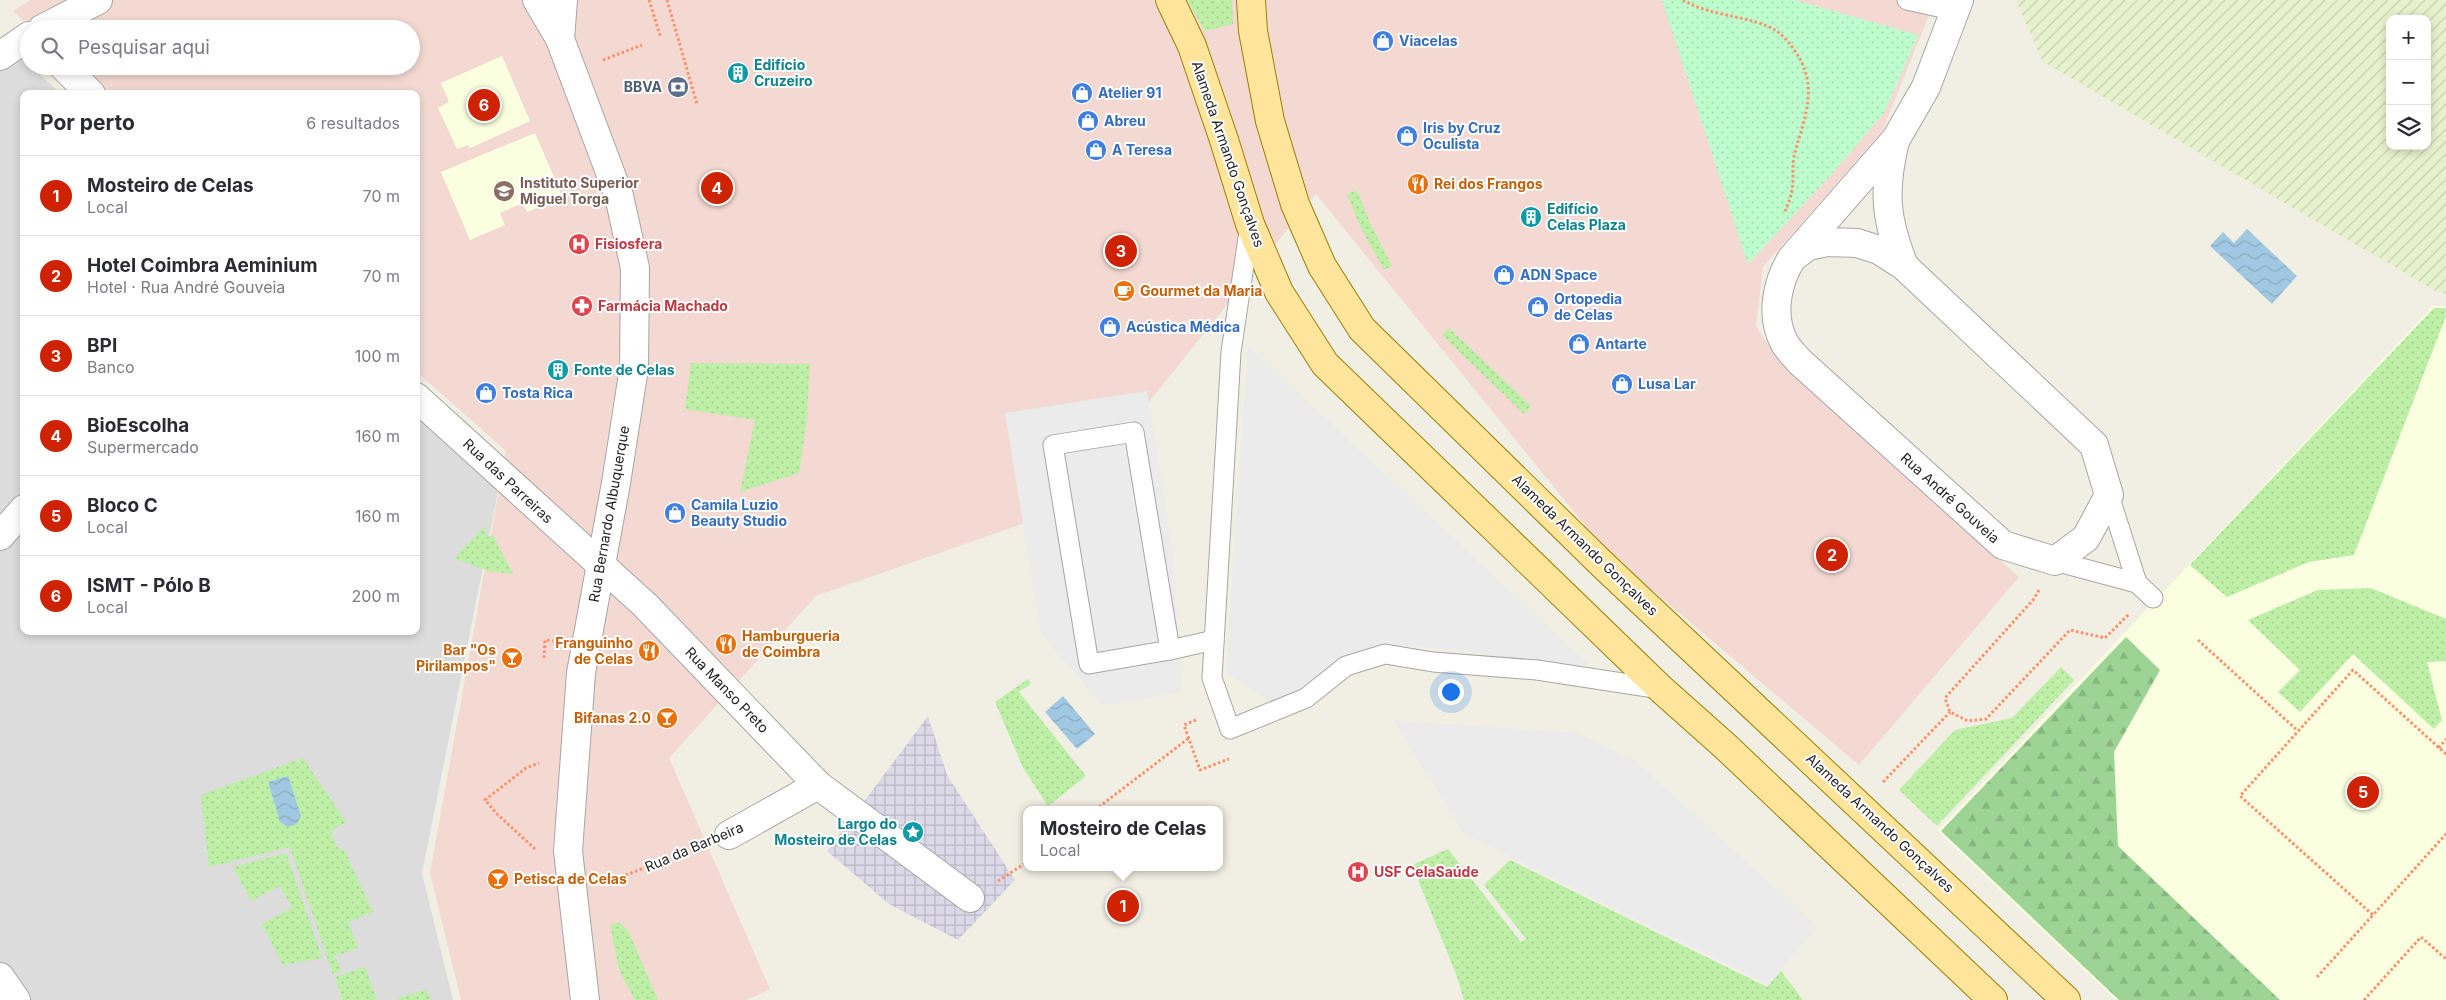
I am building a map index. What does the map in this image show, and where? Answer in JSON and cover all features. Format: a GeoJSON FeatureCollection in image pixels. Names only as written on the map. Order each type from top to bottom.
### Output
{"type":"FeatureCollection","features":[{"type":"Feature","properties":{"kind":"main road","name":"Alameda Armando Gonçalves"},"geometry":{"type":"LineString","coordinates":[[1170,0],[1192,46],[1250,224],[1279,292],[1326,364],[1661,689],[1725,746],[1993,1000]]}},
{"type":"Feature","properties":{"kind":"main road","name":"Alameda Armando Gonçalves"},"geometry":{"type":"LineString","coordinates":[[1251,0],[1253,32],[1270,121],[1295,204],[1322,266],[1362,329],[1604,566],[2066,1000]]}},
{"type":"Feature","properties":{"kind":"street"},"geometry":{"type":"LineString","coordinates":[[59,20],[98,0]]}},
{"type":"Feature","properties":{"kind":"street"},"geometry":{"type":"LineString","coordinates":[[537,0],[560,39]]}},
{"type":"Feature","properties":{"kind":"street"},"geometry":{"type":"LineString","coordinates":[[560,39],[563,0]]}},
{"type":"Feature","properties":{"kind":"street","name":"Rua André Gouveia"},"geometry":{"type":"LineString","coordinates":[[1957,5],[1926,87],[1896,138],[1792,258],[1783,272],[1777,292],[1777,317],[1784,341],[1799,360],[2003,545],[2055,561]]}},
{"type":"Feature","properties":{"kind":"street","name":"Rua Bernardo Albuquerque"},"geometry":{"type":"LineString","coordinates":[[560,39],[619,196],[635,268],[634,368],[616,483],[581,673],[568,850],[585,1000]]}},
{"type":"Feature","properties":{"kind":"street"},"geometry":{"type":"LineString","coordinates":[[0,56],[20,42]]}},
{"type":"Feature","properties":{"kind":"street"},"geometry":{"type":"LineString","coordinates":[[72,75],[88,90]]}},
{"type":"Feature","properties":{"kind":"street","name":"Rua André Gouveia"},"geometry":{"type":"LineString","coordinates":[[1896,138],[1888,170],[1887,202],[1892,236],[1904,266]]}},
{"type":"Feature","properties":{"kind":"street","name":"Rua André Gouveia"},"geometry":{"type":"LineString","coordinates":[[1792,258],[1808,246],[1827,242],[1857,243],[1879,250],[1904,266],[2094,445],[2109,495]]}},
{"type":"Feature","properties":{"kind":"street","name":"Rua das Parreiras"},"geometry":{"type":"LineString","coordinates":[[420,401],[600,565]]}},
{"type":"Feature","properties":{"kind":"street"},"geometry":{"type":"LineString","coordinates":[[2055,561],[2086,538],[2109,495]]}},
{"type":"Feature","properties":{"kind":"street"},"geometry":{"type":"LineString","coordinates":[[0,536],[20,514]]}},
{"type":"Feature","properties":{"kind":"street","name":"Rua Manso Preto"},"geometry":{"type":"LineString","coordinates":[[600,565],[645,605],[818,785],[970,898]]}},
{"type":"Feature","properties":{"kind":"street","name":"Rua da Barbeira"},"geometry":{"type":"LineString","coordinates":[[729,835],[818,785]]}},
{"type":"Feature","properties":{"kind":"street"},"geometry":{"type":"LineString","coordinates":[[0,977],[16,1000]]}},
{"type":"Feature","properties":{"kind":"lane"},"geometry":{"type":"LineString","coordinates":[[1907,0],[1957,5]]}},
{"type":"Feature","properties":{"kind":"lane"},"geometry":{"type":"LineString","coordinates":[[1250,224],[1231,352],[1212,678],[1230,729],[1306,698],[1346,666],[1385,654],[1433,662],[1537,670],[1661,689]]}},
{"type":"Feature","properties":{"kind":"lane"},"geometry":{"type":"LineString","coordinates":[[1170,650],[1134,432],[1053,445],[1089,664],[1170,650],[1214,640]]}},
{"type":"Feature","properties":{"kind":"lane"},"geometry":{"type":"LineString","coordinates":[[2109,495],[2146,592]]}},
{"type":"Feature","properties":{"kind":"lane"},"geometry":{"type":"LineString","coordinates":[[2055,561],[2146,592]]}},
{"type":"Feature","properties":{"kind":"path"},"geometry":{"type":"LineString","coordinates":[[650,0],[661,38]]}},
{"type":"Feature","properties":{"kind":"path"},"geometry":{"type":"LineString","coordinates":[[667,0],[697,104]]}},
{"type":"Feature","properties":{"kind":"path"},"geometry":{"type":"LineString","coordinates":[[1684,0],[1695,7],[1722,12],[1768,26],[1785,36],[1804,63],[1810,95],[1804,126],[1794,158],[1792,192],[1776,238],[1792,258]]}},
{"type":"Feature","properties":{"kind":"path"},"geometry":{"type":"LineString","coordinates":[[572,71],[642,45]]}},
{"type":"Feature","properties":{"kind":"path"},"geometry":{"type":"LineString","coordinates":[[2055,561],[2033,600],[1945,698],[1950,712],[1968,721],[1986,719],[2070,630],[2105,638],[2146,592]]}},
{"type":"Feature","properties":{"kind":"path"},"geometry":{"type":"LineString","coordinates":[[544,658],[545,640]]}},
{"type":"Feature","properties":{"kind":"path"},"geometry":{"type":"LineString","coordinates":[[2198,640],[2298,731]]}},
{"type":"Feature","properties":{"kind":"path"},"geometry":{"type":"LineString","coordinates":[[2373,915],[2240,796],[2353,670],[2446,754]]}},
{"type":"Feature","properties":{"kind":"path"},"geometry":{"type":"LineString","coordinates":[[1883,781],[1950,712]]}},
{"type":"Feature","properties":{"kind":"path"},"geometry":{"type":"LineString","coordinates":[[1184,725],[1200,770],[1237,756]]}},
{"type":"Feature","properties":{"kind":"path"},"geometry":{"type":"LineString","coordinates":[[1100,806],[1189,738]]}},
{"type":"Feature","properties":{"kind":"path"},"geometry":{"type":"LineString","coordinates":[[2439,748],[2446,739]]}},
{"type":"Feature","properties":{"kind":"path"},"geometry":{"type":"LineString","coordinates":[[539,763],[526,768],[485,800],[534,849],[568,850]]}},
{"type":"Feature","properties":{"kind":"path"},"geometry":{"type":"LineString","coordinates":[[2317,976],[2446,834]]}},
{"type":"Feature","properties":{"kind":"path","name":"Rua da Barbeira"},"geometry":{"type":"LineString","coordinates":[[621,877],[729,835]]}},
{"type":"Feature","properties":{"kind":"path"},"geometry":{"type":"LineString","coordinates":[[2364,1000],[2421,937],[2446,959]]}},
{"type":"Feature","properties":{"kind":"shaded area"},"geometry":{"type":"Polygon","coordinates":[[[30,0],[1935,0],[1882,132],[1763,267],[1756,326],[1774,354],[2019,577],[1859,765],[1605,550],[1316,194],[1062,510],[816,596],[669,758],[770,989],[746,1000],[461,1000],[430,873],[506,451],[420,375],[420,90],[102,90],[85,75],[420,75],[420,20],[23,20],[13,11],[30,0]]]}},
{"type":"Feature","properties":{"kind":"shaded area"},"geometry":{"type":"Polygon","coordinates":[[[2016,0],[2446,0],[2446,294],[2437,292],[2042,61],[2016,0]]]}},
{"type":"Feature","properties":{"kind":"shaded area"},"geometry":{"type":"Polygon","coordinates":[[[0,38],[20,56],[20,75],[40,75],[57,90],[20,90],[20,635],[420,635],[420,421],[498,492],[422,873],[453,1000],[0,1000],[0,38]]]}},
{"type":"Feature","properties":{"kind":"shaded area"},"geometry":{"type":"Polygon","coordinates":[[[502,56],[530,121],[470,148],[468,145],[457,149],[438,108],[449,102],[441,83],[502,56]]]}},
{"type":"Feature","properties":{"kind":"shaded area","name":"Instituto Superior Miguel Torga"},"geometry":{"type":"Polygon","coordinates":[[[535,133],[562,196],[527,212],[523,203],[500,213],[505,225],[470,240],[441,172],[535,133]]]}},
{"type":"Feature","properties":{"kind":"shaded area"},"geometry":{"type":"Polygon","coordinates":[[[2433,306],[2446,307],[2446,1000],[2116,1000],[1938,831],[2433,306]]]}},
{"type":"Feature","properties":{"kind":"shaded area"},"geometry":{"type":"Polygon","coordinates":[[[1248,346],[1590,666],[1411,646],[1343,669],[1270,702],[1226,672],[1248,346]]]}},
{"type":"Feature","properties":{"kind":"shaded area"},"geometry":{"type":"Polygon","coordinates":[[[1147,391],[1173,553],[1182,692],[1103,706],[1041,634],[1005,413],[1147,391]]]}},
{"type":"Feature","properties":{"kind":"shaded area","name":"Largo do Mosteiro de Celas"},"geometry":{"type":"Polygon","coordinates":[[[928,716],[947,775],[1015,880],[958,940],[889,904],[827,851],[928,716]]]}},
{"type":"Feature","properties":{"kind":"shaded area"},"geometry":{"type":"Polygon","coordinates":[[[1393,720],[1577,733],[1633,759],[1818,927],[1767,984],[1464,834],[1393,720]]]}},
{"type":"Feature","properties":{"kind":"green space"},"geometry":{"type":"Polygon","coordinates":[[[1187,0],[1232,0],[1233,24],[1205,31],[1187,0]]]}},
{"type":"Feature","properties":{"kind":"green space"},"geometry":{"type":"Polygon","coordinates":[[[1662,0],[1794,0],[1918,35],[1884,113],[1828,178],[1748,264],[1662,0]]]}},
{"type":"Feature","properties":{"kind":"green space"},"geometry":{"type":"Polygon","coordinates":[[[1357,190],[1370,223],[1392,266],[1384,270],[1361,228],[1347,194],[1357,190]]]}},
{"type":"Feature","properties":{"kind":"green space"},"geometry":{"type":"Polygon","coordinates":[[[2434,308],[2446,308],[2446,316],[2354,555],[2309,562],[2227,597],[2190,565],[2434,308]]]}},
{"type":"Feature","properties":{"kind":"green space"},"geometry":{"type":"Polygon","coordinates":[[[1449,328],[1531,406],[1524,414],[1442,335],[1449,328]]]}},
{"type":"Feature","properties":{"kind":"green space"},"geometry":{"type":"Polygon","coordinates":[[[691,363],[810,364],[806,426],[799,473],[740,492],[755,420],[685,409],[691,363]]]}},
{"type":"Feature","properties":{"kind":"green space"},"geometry":{"type":"Polygon","coordinates":[[[485,526],[486,537],[493,535],[513,574],[488,571],[454,558],[485,526]]]}},
{"type":"Feature","properties":{"kind":"green space"},"geometry":{"type":"Polygon","coordinates":[[[2371,588],[2446,619],[2446,661],[2427,662],[2442,720],[2434,729],[2353,654],[2300,712],[2278,692],[2300,670],[2248,620],[2318,590],[2371,588]]]}},
{"type":"Feature","properties":{"kind":"green space"},"geometry":{"type":"Polygon","coordinates":[[[2126,637],[2160,670],[2114,752],[2118,846],[2280,1000],[2119,1000],[1941,831],[2126,637]]]}},
{"type":"Feature","properties":{"kind":"green space"},"geometry":{"type":"Polygon","coordinates":[[[2061,667],[2074,680],[1937,826],[1899,790],[1955,730],[2012,718],[2061,667]]]}},
{"type":"Feature","properties":{"kind":"green space"},"geometry":{"type":"Polygon","coordinates":[[[1028,679],[1031,684],[1019,692],[1086,776],[1048,806],[1023,768],[995,702],[1028,679]]]}},
{"type":"Feature","properties":{"kind":"green space"},"geometry":{"type":"Polygon","coordinates":[[[303,758],[346,822],[331,831],[334,842],[341,850],[344,849],[373,912],[348,922],[358,948],[335,956],[341,971],[333,975],[290,847],[209,867],[201,795],[303,758]]]}},
{"type":"Feature","properties":{"kind":"green space"},"geometry":{"type":"Polygon","coordinates":[[[1448,849],[1521,942],[1526,939],[1484,885],[1510,860],[1767,987],[1781,971],[1803,1000],[1464,1000],[1456,974],[1412,865],[1448,849]]]}},
{"type":"Feature","properties":{"kind":"green space"},"geometry":{"type":"Polygon","coordinates":[[[286,853],[322,958],[283,965],[262,924],[292,908],[280,886],[251,901],[233,867],[286,853]]]}},
{"type":"Feature","properties":{"kind":"green space"},"geometry":{"type":"Polygon","coordinates":[[[619,922],[628,930],[658,1000],[635,1000],[619,970],[610,925],[619,922]]]}},
{"type":"Feature","properties":{"kind":"green space"},"geometry":{"type":"Polygon","coordinates":[[[365,967],[377,1000],[342,1000],[335,977],[365,967]]]}},
{"type":"Feature","properties":{"kind":"green space"},"geometry":{"type":"Polygon","coordinates":[[[426,990],[431,1000],[399,1000],[398,998],[426,990]]]}},
{"type":"Feature","properties":{"kind":"water"},"geometry":{"type":"Polygon","coordinates":[[[2247,229],[2297,276],[2272,304],[2210,246],[2223,232],[2234,243],[2247,229]]]}},
{"type":"Feature","properties":{"kind":"water"},"geometry":{"type":"Polygon","coordinates":[[[1063,696],[1095,734],[1077,749],[1045,712],[1063,696]]]}},
{"type":"Feature","properties":{"kind":"water"},"geometry":{"type":"Polygon","coordinates":[[[288,776],[301,816],[297,824],[288,827],[280,822],[268,782],[288,776]]]}},
{"type":"Feature","properties":{"kind":"place","name":"Viacelas"},"geometry":{"type":"Point","coordinates":[1383,41]}},
{"type":"Feature","properties":{"kind":"place","name":"Edifício Cruzeiro"},"geometry":{"type":"Point","coordinates":[738,73]}},
{"type":"Feature","properties":{"kind":"place","name":"BBVA"},"geometry":{"type":"Point","coordinates":[678,87]}},
{"type":"Feature","properties":{"kind":"place","name":"Atelier 91"},"geometry":{"type":"Point","coordinates":[1082,93]}},
{"type":"Feature","properties":{"kind":"place","name":"ISMT - Pólo B"},"geometry":{"type":"Point","coordinates":[484,105]}},
{"type":"Feature","properties":{"kind":"place","name":"Abreu"},"geometry":{"type":"Point","coordinates":[1088,121]}},
{"type":"Feature","properties":{"kind":"place","name":"Iris by Cruz Oculista"},"geometry":{"type":"Point","coordinates":[1407,136]}},
{"type":"Feature","properties":{"kind":"place","name":"A Teresa"},"geometry":{"type":"Point","coordinates":[1096,150]}},
{"type":"Feature","properties":{"kind":"place","name":"Rei dos Frangos"},"geometry":{"type":"Point","coordinates":[1418,184]}},
{"type":"Feature","properties":{"kind":"place","name":"BioEscolha"},"geometry":{"type":"Point","coordinates":[717,188]}},
{"type":"Feature","properties":{"kind":"place","name":"Instituto Superior Miguel Torga"},"geometry":{"type":"Point","coordinates":[504,191]}},
{"type":"Feature","properties":{"kind":"place","name":"Edifício Celas Plaza"},"geometry":{"type":"Point","coordinates":[1531,217]}},
{"type":"Feature","properties":{"kind":"place","name":"Fisiosfera"},"geometry":{"type":"Point","coordinates":[579,244]}},
{"type":"Feature","properties":{"kind":"place","name":"BPI"},"geometry":{"type":"Point","coordinates":[1121,251]}},
{"type":"Feature","properties":{"kind":"place","name":"ADN Space"},"geometry":{"type":"Point","coordinates":[1504,275]}},
{"type":"Feature","properties":{"kind":"place","name":"Gourmet da Maria"},"geometry":{"type":"Point","coordinates":[1124,291]}},
{"type":"Feature","properties":{"kind":"place","name":"Farmácia Machado"},"geometry":{"type":"Point","coordinates":[582,306]}},
{"type":"Feature","properties":{"kind":"place","name":"Ortopedia de Celas"},"geometry":{"type":"Point","coordinates":[1538,307]}},
{"type":"Feature","properties":{"kind":"place","name":"Acústica Médica"},"geometry":{"type":"Point","coordinates":[1110,327]}},
{"type":"Feature","properties":{"kind":"place","name":"Antarte"},"geometry":{"type":"Point","coordinates":[1579,344]}},
{"type":"Feature","properties":{"kind":"place","name":"Fonte de Celas"},"geometry":{"type":"Point","coordinates":[558,370]}},
{"type":"Feature","properties":{"kind":"place","name":"Lusa Lar"},"geometry":{"type":"Point","coordinates":[1622,384]}},
{"type":"Feature","properties":{"kind":"place","name":"Tosta Rica"},"geometry":{"type":"Point","coordinates":[486,393]}},
{"type":"Feature","properties":{"kind":"place","name":"Camila Luzio Beauty Studio"},"geometry":{"type":"Point","coordinates":[675,513]}},
{"type":"Feature","properties":{"kind":"place","name":"Hotel Coimbra Aeminium"},"geometry":{"type":"Point","coordinates":[1832,555]}},
{"type":"Feature","properties":{"kind":"place","name":"Hamburgueria de Coimbra"},"geometry":{"type":"Point","coordinates":[726,644]}},
{"type":"Feature","properties":{"kind":"place","name":"Franguinho de Celas"},"geometry":{"type":"Point","coordinates":[649,651]}},
{"type":"Feature","properties":{"kind":"place","name":"Bar \"Os Pirilampos\""},"geometry":{"type":"Point","coordinates":[512,658]}},
{"type":"Feature","properties":{"kind":"place","name":"Bifanas 2.0"},"geometry":{"type":"Point","coordinates":[667,718]}},
{"type":"Feature","properties":{"kind":"place","name":"Bloco C"},"geometry":{"type":"Point","coordinates":[2363,792]}},
{"type":"Feature","properties":{"kind":"place","name":"Largo do Mosteiro de Celas"},"geometry":{"type":"Point","coordinates":[913,832]}},
{"type":"Feature","properties":{"kind":"place","name":"USF CelaSaúde"},"geometry":{"type":"Point","coordinates":[1358,872]}},
{"type":"Feature","properties":{"kind":"place","name":"Petisca de Celas"},"geometry":{"type":"Point","coordinates":[498,879]}},
{"type":"Feature","properties":{"kind":"place","name":"Mosteiro de Celas"},"geometry":{"type":"Point","coordinates":[1123,906]}}]}
